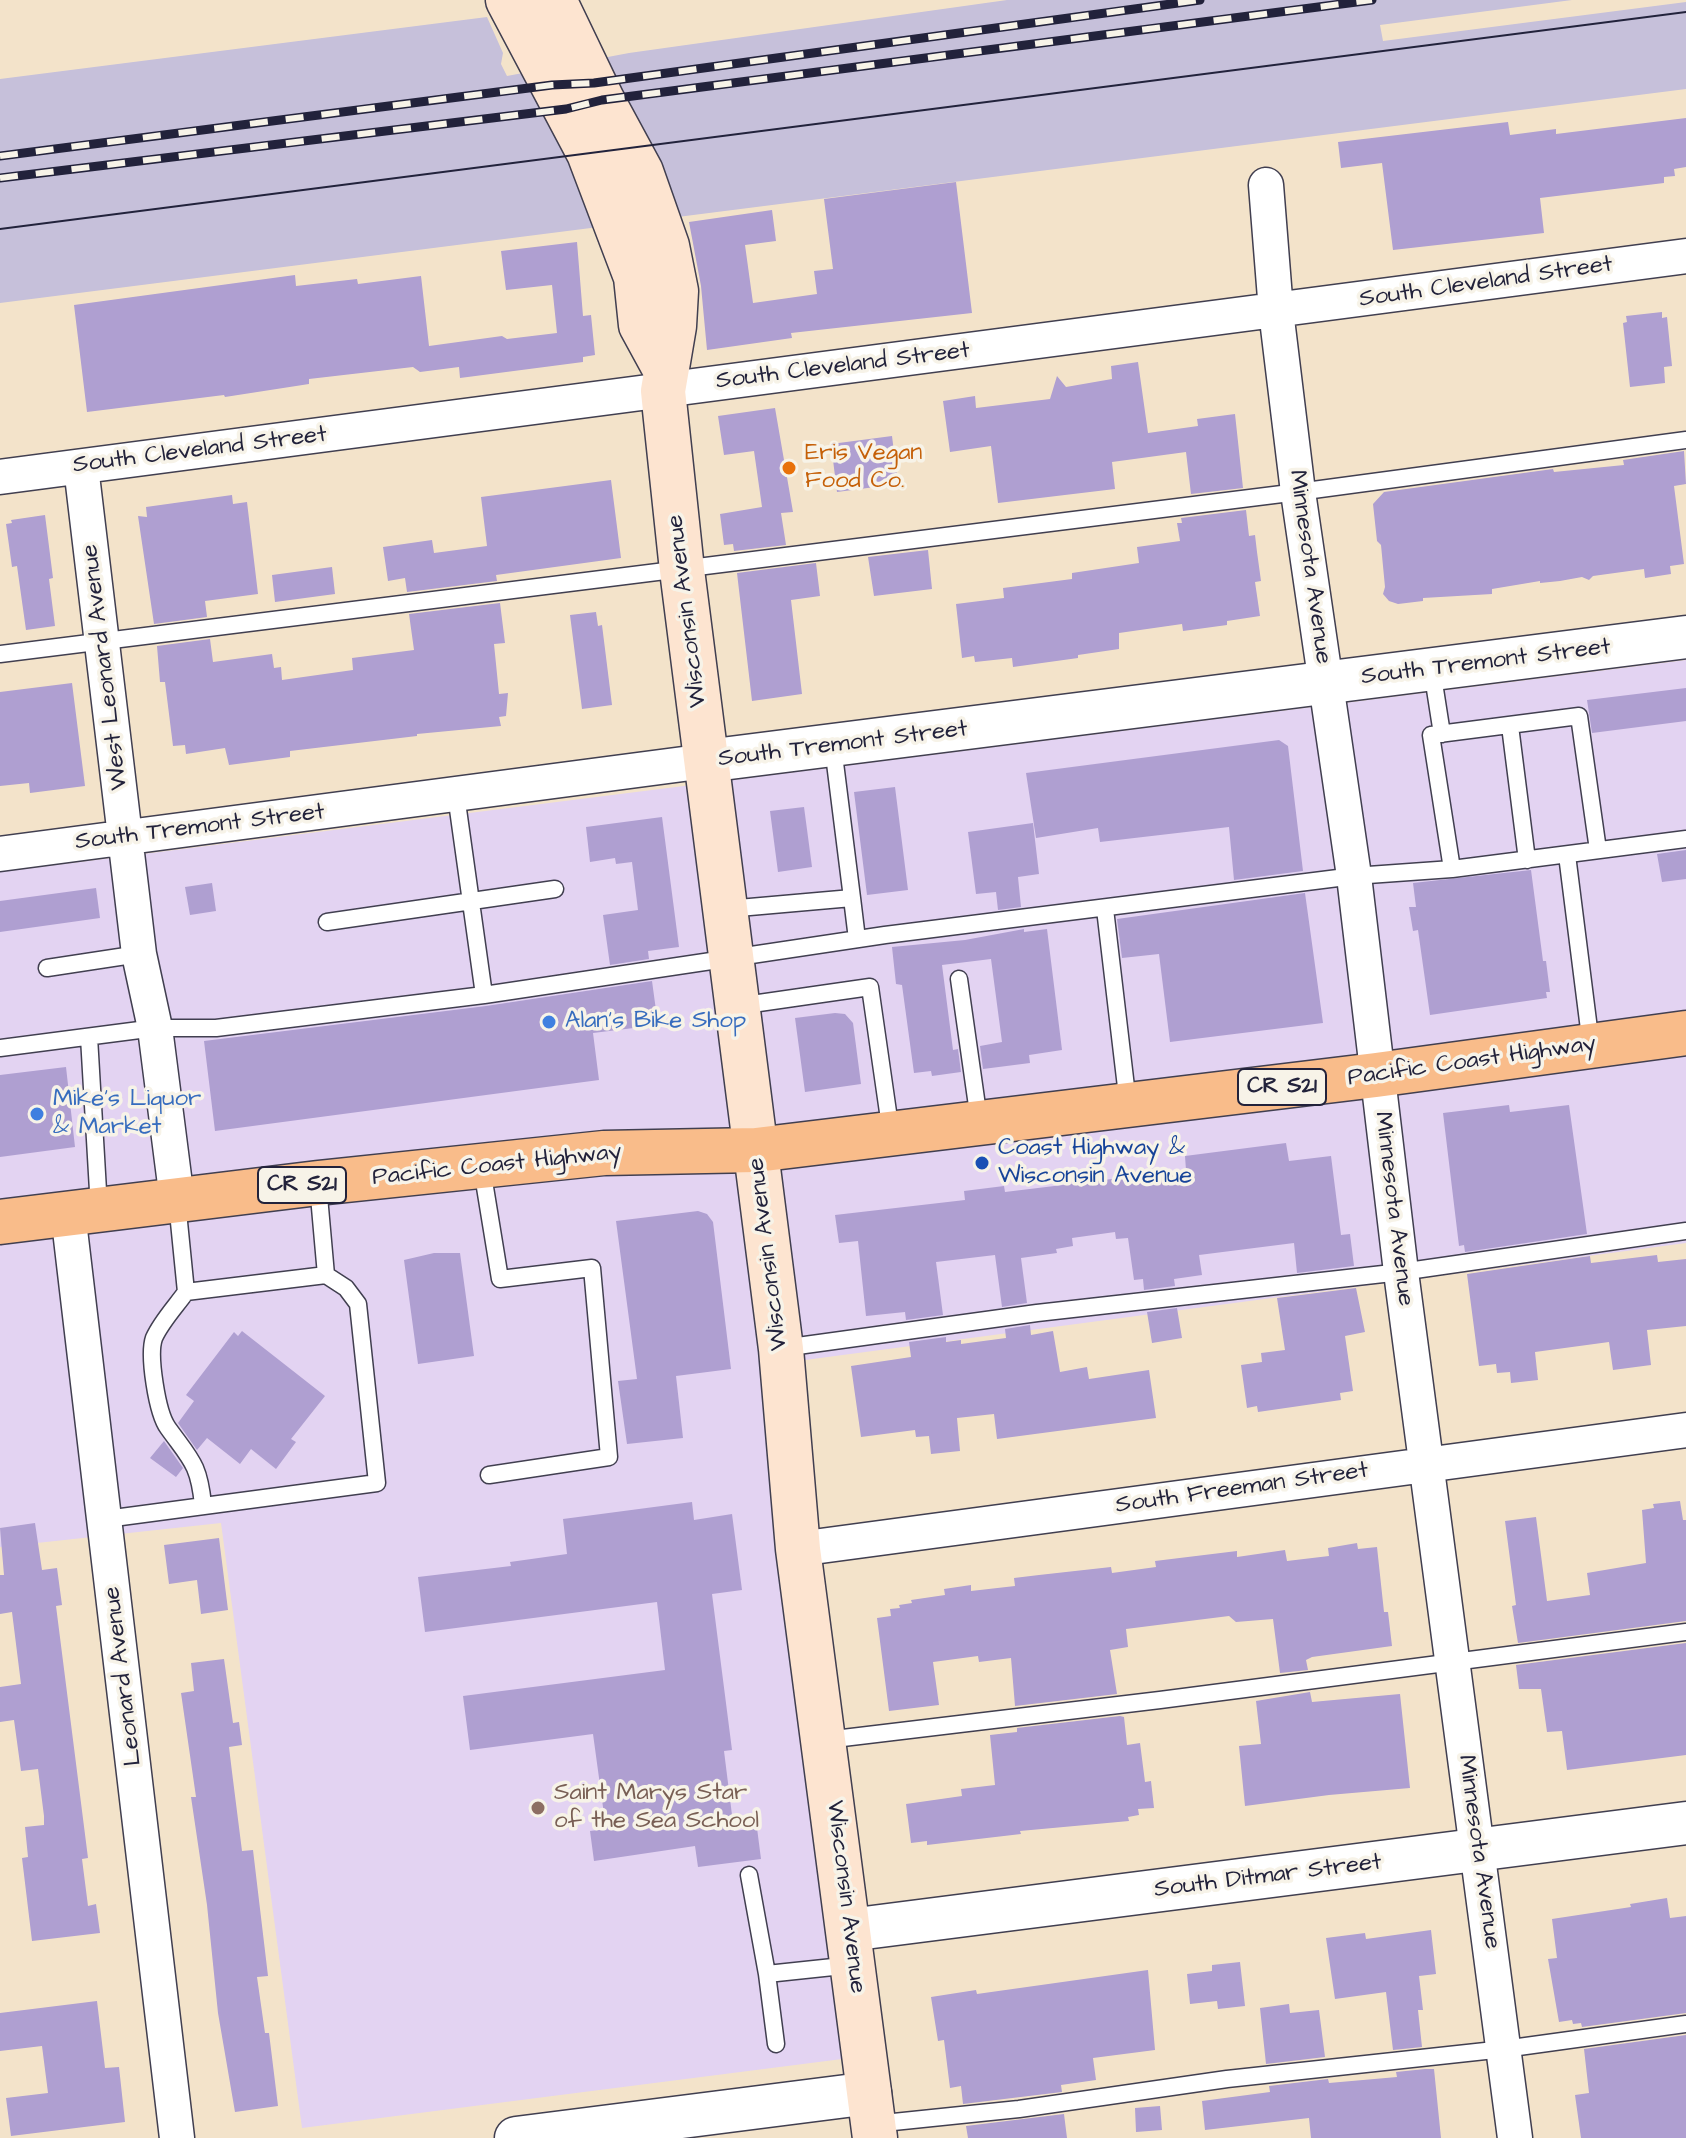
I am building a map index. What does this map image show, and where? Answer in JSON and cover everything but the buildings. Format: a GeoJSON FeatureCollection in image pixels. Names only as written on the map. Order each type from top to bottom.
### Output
{"type":"FeatureCollection","features":[{"type":"Feature","properties":{"kind":"main road","name":"Wisconsin Avenue"},"geometry":{"type":"LineString","coordinates":[[508,0],[589,153],[636,277],[641,325],[664,380]]}},
{"type":"Feature","properties":{"kind":"main road","name":"Wisconsin Avenue"},"geometry":{"type":"LineString","coordinates":[[554,0],[641,172],[667,246],[676,291],[674,326],[664,380],[682,570],[781,1349],[798,1549],[873,2119]]}},
{"type":"Feature","properties":{"kind":"main road","name":"Pacific Coast Highway"},"geometry":{"type":"LineString","coordinates":[[884,1135],[1376,1075],[1686,1033]]}},
{"type":"Feature","properties":{"kind":"main road","name":"CR S21"},"geometry":{"type":"LineString","coordinates":[[756,1150],[884,1135]]}},
{"type":"Feature","properties":{"kind":"main road","name":"Pacific Coast Highway"},"geometry":{"type":"LineString","coordinates":[[0,1222],[318,1183],[604,1153],[756,1150]]}},
{"type":"Feature","properties":{"kind":"street","name":"Minnesota Avenue"},"geometry":{"type":"LineString","coordinates":[[1266,185],[1276,311],[1298,492],[1354,876],[1401,1272],[1515,2138]]}},
{"type":"Feature","properties":{"kind":"street","name":"South Cleveland Street"},"geometry":{"type":"LineString","coordinates":[[0,477],[664,380],[1276,311],[1686,256]]}},
{"type":"Feature","properties":{"kind":"street","name":"West Leonard Avenue"},"geometry":{"type":"LineString","coordinates":[[81,467],[139,954],[155,1028],[177,1200]]}},
{"type":"Feature","properties":{"kind":"street","name":"South Tremont Street"},"geometry":{"type":"LineString","coordinates":[[0,854],[1686,637]]}},
{"type":"Feature","properties":{"kind":"street","name":"Leonard Avenue"},"geometry":{"type":"LineString","coordinates":[[84,1211],[106,1519],[177,2138]]}},
{"type":"Feature","properties":{"kind":"street","name":"South Freeman Street"},"geometry":{"type":"LineString","coordinates":[[798,1549],[1686,1430]]}},
{"type":"Feature","properties":{"kind":"street","name":"South Ditmar Street"},"geometry":{"type":"LineString","coordinates":[[851,1947],[1477,1851],[1686,1823]]}},
{"type":"Feature","properties":{"kind":"street"},"geometry":{"type":"LineString","coordinates":[[534,2137],[873,2119]]}},
{"type":"Feature","properties":{"kind":"lane"},"geometry":{"type":"LineString","coordinates":[[0,654],[1298,492],[1686,440]]}},
{"type":"Feature","properties":{"kind":"lane"},"geometry":{"type":"LineString","coordinates":[[1432,670],[1442,734]]}},
{"type":"Feature","properties":{"kind":"lane"},"geometry":{"type":"LineString","coordinates":[[1452,869],[1431,735],[1579,716],[1598,850]]}},
{"type":"Feature","properties":{"kind":"lane"},"geometry":{"type":"LineString","coordinates":[[1510,726],[1527,860]]}},
{"type":"Feature","properties":{"kind":"lane"},"geometry":{"type":"LineString","coordinates":[[833,747],[857,939]]}},
{"type":"Feature","properties":{"kind":"lane"},"geometry":{"type":"LineString","coordinates":[[456,795],[484,995]]}},
{"type":"Feature","properties":{"kind":"lane"},"geometry":{"type":"LineString","coordinates":[[0,1048],[155,1028],[216,1028],[484,995],[857,939],[1354,876],[1452,869],[1686,839]]}},
{"type":"Feature","properties":{"kind":"lane"},"geometry":{"type":"LineString","coordinates":[[1567,855],[1592,1046]]}},
{"type":"Feature","properties":{"kind":"lane"},"geometry":{"type":"LineString","coordinates":[[327,922],[555,889]]}},
{"type":"Feature","properties":{"kind":"lane"},"geometry":{"type":"LineString","coordinates":[[726,909],[852,898]]}},
{"type":"Feature","properties":{"kind":"lane"},"geometry":{"type":"LineString","coordinates":[[1105,909],[1128,1105]]}},
{"type":"Feature","properties":{"kind":"lane"},"geometry":{"type":"LineString","coordinates":[[47,968],[139,954]]}},
{"type":"Feature","properties":{"kind":"lane"},"geometry":{"type":"LineString","coordinates":[[959,979],[980,1123]]}},
{"type":"Feature","properties":{"kind":"lane"},"geometry":{"type":"LineString","coordinates":[[738,1006],[870,987],[884,1135]]}},
{"type":"Feature","properties":{"kind":"lane"},"geometry":{"type":"LineString","coordinates":[[84,1211],[89,1037]]}},
{"type":"Feature","properties":{"kind":"lane"},"geometry":{"type":"LineString","coordinates":[[482,1167],[500,1279],[592,1268],[609,1457],[489,1475]]}},
{"type":"Feature","properties":{"kind":"lane"},"geometry":{"type":"LineString","coordinates":[[318,1183],[326,1275]]}},
{"type":"Feature","properties":{"kind":"lane"},"geometry":{"type":"LineString","coordinates":[[177,1200],[186,1292],[156,1334],[152,1347],[160,1412],[196,1466],[203,1505]]}},
{"type":"Feature","properties":{"kind":"lane"},"geometry":{"type":"LineString","coordinates":[[781,1349],[1037,1313],[1401,1272],[1686,1231]]}},
{"type":"Feature","properties":{"kind":"lane"},"geometry":{"type":"LineString","coordinates":[[106,1519],[377,1483],[358,1304],[346,1288],[326,1275],[186,1292]]}},
{"type":"Feature","properties":{"kind":"lane"},"geometry":{"type":"LineString","coordinates":[[824,1740],[1686,1632]]}},
{"type":"Feature","properties":{"kind":"lane"},"geometry":{"type":"LineString","coordinates":[[749,1875],[776,2044]]}},
{"type":"Feature","properties":{"kind":"lane"},"geometry":{"type":"LineString","coordinates":[[767,1974],[851,1947]]}},
{"type":"Feature","properties":{"kind":"lane"},"geometry":{"type":"LineString","coordinates":[[873,2119],[1019,2109],[1227,2079],[1504,2049],[1686,2024]]}},
{"type":"Feature","properties":{"kind":"shaded area"},"geometry":{"type":"Polygon","coordinates":[[[1007,0],[1572,0],[1380,25],[1383,41],[1686,2],[1686,89],[0,303],[0,79],[487,17],[503,53],[501,64],[507,76],[629,53],[1007,0]]]}},
{"type":"Feature","properties":{"kind":"shaded area"},"geometry":{"type":"Polygon","coordinates":[[[1686,660],[1686,1243],[760,1366],[850,2058],[302,2128],[221,1523],[0,1547],[0,872],[1686,660]]]}},
{"type":"Feature","properties":{"kind":"tram line"},"geometry":{"type":"LineString","coordinates":[[0,229],[1686,12]]}},
{"type":"Feature","properties":{"kind":"railway"},"geometry":{"type":"LineString","coordinates":[[0,156],[552,85],[594,83],[1200,0]]}},
{"type":"Feature","properties":{"kind":"railway"},"geometry":{"type":"LineString","coordinates":[[0,178],[566,109],[602,100],[1372,0]]}},
{"type":"Feature","properties":{"kind":"place","name":"Eris Vegan Food Co."},"geometry":{"type":"Point","coordinates":[789,468]}},
{"type":"Feature","properties":{"kind":"place","name":"Alan's Bike Shop"},"geometry":{"type":"Point","coordinates":[549,1022]}},
{"type":"Feature","properties":{"kind":"place","name":"Mike's Liquor & Market"},"geometry":{"type":"Point","coordinates":[37,1114]}},
{"type":"Feature","properties":{"kind":"place","name":"Coast Highway & Wisconsin Avenue"},"geometry":{"type":"Point","coordinates":[982,1163]}},
{"type":"Feature","properties":{"kind":"place","name":"Saint Marys Star of the Sea School"},"geometry":{"type":"Point","coordinates":[538,1808]}}]}
